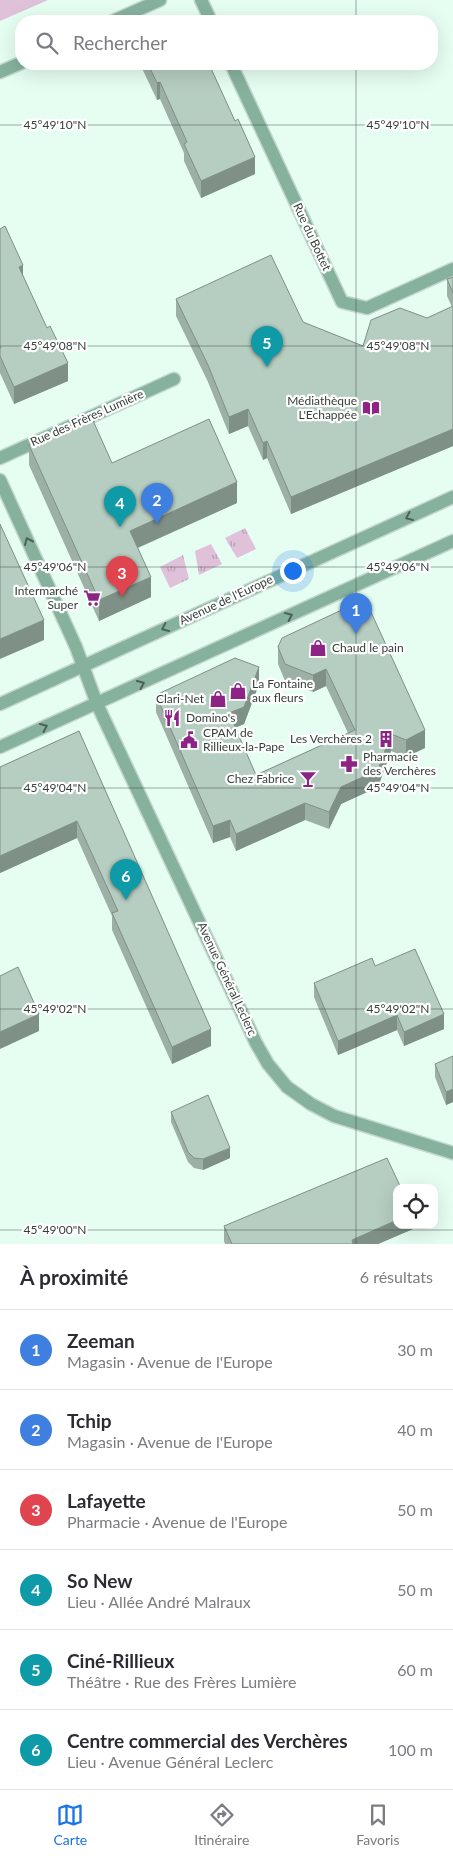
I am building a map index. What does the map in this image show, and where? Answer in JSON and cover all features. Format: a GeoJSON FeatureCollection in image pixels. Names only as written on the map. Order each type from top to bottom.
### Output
{"type":"FeatureCollection","features":[{"type":"Feature","properties":{"kind":"street"},"geometry":{"type":"LineString","coordinates":[[126,15],[160,0]]}},
{"type":"Feature","properties":{"kind":"street"},"geometry":{"type":"LineString","coordinates":[[202,0],[208,15]]}},
{"type":"Feature","properties":{"kind":"street"},"geometry":{"type":"LineString","coordinates":[[0,72],[15,66]]}},
{"type":"Feature","properties":{"kind":"street","name":"Rue du Bottet"},"geometry":{"type":"LineString","coordinates":[[234,70],[342,302],[367,308],[453,269]]}},
{"type":"Feature","properties":{"kind":"street","name":"Rue des Frères Lumière"},"geometry":{"type":"LineString","coordinates":[[0,458],[174,378]]}},
{"type":"Feature","properties":{"kind":"street","name":"Avenue Général Leclerc"},"geometry":{"type":"LineString","coordinates":[[0,480],[76,647],[97,704],[268,1064],[287,1087],[311,1104],[334,1116],[453,1153]]}},
{"type":"Feature","properties":{"kind":"street","name":"Avenue de l'Europe"},"geometry":{"type":"LineString","coordinates":[[0,704],[453,497]]}},
{"type":"Feature","properties":{"kind":"street"},"geometry":{"type":"LineString","coordinates":[[0,747],[453,541]]}},
{"type":"Feature","properties":{"kind":"green space"},"geometry":{"type":"Polygon","coordinates":[[[0,0],[48,0],[0,21],[0,0]]]}},
{"type":"Feature","properties":{"kind":"green space"},"geometry":{"type":"Polygon","coordinates":[[[245,528],[256,549],[237,558],[225,538],[245,528]]]}},
{"type":"Feature","properties":{"kind":"green space"},"geometry":{"type":"Polygon","coordinates":[[[211,544],[222,564],[199,575],[195,551],[211,544]]]}},
{"type":"Feature","properties":{"kind":"green space"},"geometry":{"type":"Polygon","coordinates":[[[183,555],[189,579],[170,588],[160,567],[183,555]]]}},
{"type":"Feature","properties":{"kind":"building"},"geometry":{"type":"Polygon","coordinates":[[[151,70],[212,70],[235,121],[238,119],[255,157],[201,181],[184,144],[187,142],[160,82],[157,83],[151,70]]]}},
{"type":"Feature","properties":{"kind":"building"},"geometry":{"type":"Polygon","coordinates":[[[5,226],[23,265],[19,267],[47,328],[50,326],[68,363],[14,387],[0,356],[0,229],[5,226]]]}},
{"type":"Feature","properties":{"kind":"building"},"geometry":{"type":"Polygon","coordinates":[[[271,255],[303,322],[363,346],[371,320],[400,308],[427,318],[453,306],[453,429],[291,497],[267,441],[263,443],[248,409],[229,417],[208,365],[176,299],[271,255]]]}},
{"type":"Feature","properties":{"kind":"building"},"geometry":{"type":"Polygon","coordinates":[[[453,277],[453,293],[447,279],[453,277]]]}},
{"type":"Feature","properties":{"kind":"building"},"geometry":{"type":"Polygon","coordinates":[[[91,416],[112,463],[209,419],[237,482],[130,531],[151,577],[99,600],[29,445],[91,416]]]}},
{"type":"Feature","properties":{"kind":"building"},"geometry":{"type":"Polygon","coordinates":[[[0,524],[44,620],[0,639],[0,524]]]}},
{"type":"Feature","properties":{"kind":"building","name":"Les Verchères 2"},"geometry":{"type":"Polygon","coordinates":[[[365,599],[425,730],[406,740],[391,734],[378,770],[341,787],[329,812],[305,803],[236,834],[230,820],[213,826],[156,695],[235,658],[259,667],[244,707],[229,713],[256,775],[355,730],[326,669],[313,675],[285,664],[278,647],[282,638],[365,599]]]}},
{"type":"Feature","properties":{"kind":"building"},"geometry":{"type":"Polygon","coordinates":[[[79,731],[211,1029],[172,1047],[112,913],[118,911],[77,821],[0,856],[0,767],[79,731]]]}},
{"type":"Feature","properties":{"kind":"building"},"geometry":{"type":"Polygon","coordinates":[[[415,949],[444,1014],[404,1032],[397,1015],[338,1041],[314,983],[372,958],[375,966],[415,949]]]}},
{"type":"Feature","properties":{"kind":"building"},"geometry":{"type":"Polygon","coordinates":[[[18,967],[39,1014],[0,1032],[0,976],[18,967]]]}},
{"type":"Feature","properties":{"kind":"building"},"geometry":{"type":"Polygon","coordinates":[[[453,1056],[453,1089],[446,1092],[435,1064],[453,1056]]]}},
{"type":"Feature","properties":{"kind":"building"},"geometry":{"type":"Polygon","coordinates":[[[208,1095],[230,1148],[203,1159],[194,1158],[188,1152],[171,1112],[208,1095]]]}},
{"type":"Feature","properties":{"kind":"building"},"geometry":{"type":"Polygon","coordinates":[[[387,1158],[399,1184],[393,1184],[393,1222],[352,1240],[353,1244],[232,1244],[224,1226],[387,1158]]]}},
{"type":"Feature","properties":{"kind":"place","name":"Ciné-Rillieux"},"geometry":{"type":"Point","coordinates":[267,367]}},
{"type":"Feature","properties":{"kind":"place","name":"Médiathèque L'Echappée"},"geometry":{"type":"Point","coordinates":[371,408]}},
{"type":"Feature","properties":{"kind":"place","name":"Tchip"},"geometry":{"type":"Point","coordinates":[157,524]}},
{"type":"Feature","properties":{"kind":"place","name":"So New"},"geometry":{"type":"Point","coordinates":[120,527]}},
{"type":"Feature","properties":{"kind":"place","name":"Lafayette"},"geometry":{"type":"Point","coordinates":[122,597]}},
{"type":"Feature","properties":{"kind":"place","name":"Intermarché Super"},"geometry":{"type":"Point","coordinates":[92,598]}},
{"type":"Feature","properties":{"kind":"place","name":"Zeeman"},"geometry":{"type":"Point","coordinates":[356,634]}},
{"type":"Feature","properties":{"kind":"place","name":"Chaud le pain"},"geometry":{"type":"Point","coordinates":[318,648]}},
{"type":"Feature","properties":{"kind":"place","name":"La Fontaine aux fleurs"},"geometry":{"type":"Point","coordinates":[238,691]}},
{"type":"Feature","properties":{"kind":"place","name":"Clari-Net"},"geometry":{"type":"Point","coordinates":[218,699]}},
{"type":"Feature","properties":{"kind":"place","name":"Domino's"},"geometry":{"type":"Point","coordinates":[172,718]}},
{"type":"Feature","properties":{"kind":"place","name":"Les Verchères 2"},"geometry":{"type":"Point","coordinates":[386,739]}},
{"type":"Feature","properties":{"kind":"place","name":"CPAM de Rillieux-la-Pape"},"geometry":{"type":"Point","coordinates":[189,740]}},
{"type":"Feature","properties":{"kind":"place","name":"Pharmacie des Verchères"},"geometry":{"type":"Point","coordinates":[349,764]}},
{"type":"Feature","properties":{"kind":"place","name":"Chez Fabrice"},"geometry":{"type":"Point","coordinates":[308,779]}},
{"type":"Feature","properties":{"kind":"place","name":"Centre commercial des Verchères"},"geometry":{"type":"Point","coordinates":[126,900]}}]}
